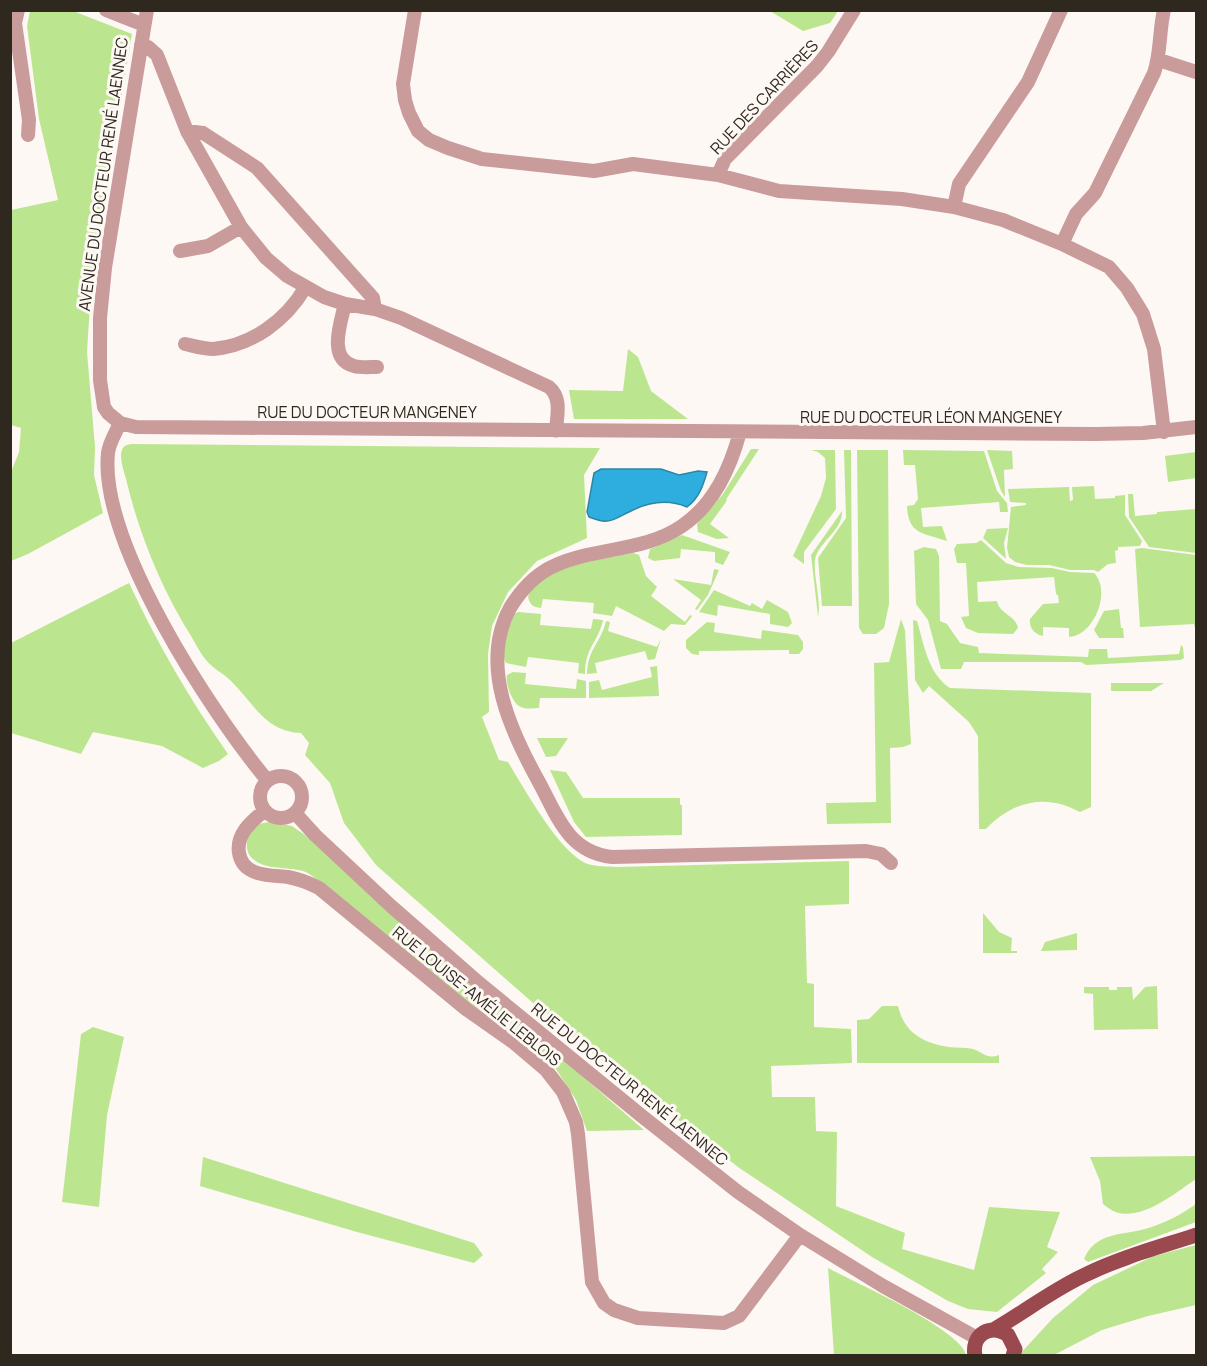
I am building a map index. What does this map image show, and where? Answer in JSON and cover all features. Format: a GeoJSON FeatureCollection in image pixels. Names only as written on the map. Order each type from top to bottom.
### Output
{"type":"FeatureCollection","features":[{"type":"Feature","properties":{"kind":"main road"},"geometry":{"type":"LineString","coordinates":[[975,1356],[974,1345],[977,1338],[1035,1305],[1055,1290],[1119,1261],[1197,1235]]}},
{"type":"Feature","properties":{"kind":"main road"},"geometry":{"type":"LineString","coordinates":[[1013,1348],[1035,1305]]}},
{"type":"Feature","properties":{"kind":"main road"},"geometry":{"type":"LineString","coordinates":[[995,1329],[1008,1335],[1013,1348]]}},
{"type":"Feature","properties":{"kind":"street"},"geometry":{"type":"LineString","coordinates":[[18,10],[15,23],[29,120],[28,135]]}},
{"type":"Feature","properties":{"kind":"street"},"geometry":{"type":"LineString","coordinates":[[106,10],[144,25]]}},
{"type":"Feature","properties":{"kind":"street","name":"AVENUE DU DOCTEUR RENÉ LAENNEC"},"geometry":{"type":"LineString","coordinates":[[120,423],[104,407],[100,380],[100,318],[105,268],[147,10]]}},
{"type":"Feature","properties":{"kind":"street"},"geometry":{"type":"LineString","coordinates":[[415,10],[403,84],[409,113],[418,131],[429,140],[482,159],[594,171],[633,164],[718,175],[779,191],[903,199],[954,207],[1003,220],[1062,244],[1109,267],[1127,288],[1143,314],[1154,349],[1164,432]]}},
{"type":"Feature","properties":{"kind":"street","name":"RUE DES CARRIÈRES"},"geometry":{"type":"LineString","coordinates":[[718,175],[725,159],[828,52],[854,10]]}},
{"type":"Feature","properties":{"kind":"street"},"geometry":{"type":"LineString","coordinates":[[954,207],[959,184],[1028,82],[1061,10]]}},
{"type":"Feature","properties":{"kind":"street"},"geometry":{"type":"LineString","coordinates":[[1062,244],[1076,214],[1095,193],[1154,73],[1159,60],[1164,10]]}},
{"type":"Feature","properties":{"kind":"street"},"geometry":{"type":"LineString","coordinates":[[141,45],[148,47],[157,55],[187,131],[241,227],[266,258],[287,276],[324,297],[345,304],[375,309],[401,318],[549,387],[556,393],[558,403],[556,430]]}},
{"type":"Feature","properties":{"kind":"street"},"geometry":{"type":"LineString","coordinates":[[1159,60],[1197,72]]}},
{"type":"Feature","properties":{"kind":"street"},"geometry":{"type":"LineString","coordinates":[[187,131],[203,133],[257,168],[373,298],[375,309]]}},
{"type":"Feature","properties":{"kind":"street"},"geometry":{"type":"LineString","coordinates":[[180,251],[208,246],[241,227]]}},
{"type":"Feature","properties":{"kind":"street"},"geometry":{"type":"LineString","coordinates":[[185,344],[212,349],[251,338],[278,322],[296,303],[305,288]]}},
{"type":"Feature","properties":{"kind":"street"},"geometry":{"type":"LineString","coordinates":[[345,304],[337,344],[339,354],[353,366],[378,367]]}},
{"type":"Feature","properties":{"kind":"street"},"geometry":{"type":"LineString","coordinates":[[120,423],[109,448],[108,466],[112,500],[123,539],[170,635],[219,716],[267,780]]}},
{"type":"Feature","properties":{"kind":"street","name":"RUE DU DOCTEUR MANGENEY"},"geometry":{"type":"LineString","coordinates":[[120,423],[136,427],[666,431]]}},
{"type":"Feature","properties":{"kind":"street","name":"RUE DU DOCTEUR LÉON MANGENEY"},"geometry":{"type":"LineString","coordinates":[[666,431],[1096,434],[1164,432],[1197,427]]}},
{"type":"Feature","properties":{"kind":"street"},"geometry":{"type":"LineString","coordinates":[[740,432],[732,459],[716,492],[699,513],[682,526],[659,538],[555,565],[530,582],[521,592],[504,619],[498,646],[499,681],[506,712],[524,756],[560,820],[573,841],[588,852],[612,857],[866,851],[881,854],[891,863]]}},
{"type":"Feature","properties":{"kind":"street"},"geometry":{"type":"LineString","coordinates":[[276,776],[285,776],[294,780],[300,787],[301,805],[295,813],[283,819],[270,816],[264,811],[259,795],[261,787],[267,780],[276,776]]}},
{"type":"Feature","properties":{"kind":"street","name":"RUE LOUISE-AMÉLIE LEBLOIS"},"geometry":{"type":"LineString","coordinates":[[264,811],[245,829],[237,844],[240,859],[248,869],[265,876],[307,882],[319,888],[466,1009],[513,1042],[546,1070],[563,1092],[576,1122],[578,1134],[592,1282],[598,1297],[604,1303],[614,1310],[638,1318],[724,1323],[739,1316],[800,1235]]}},
{"type":"Feature","properties":{"kind":"street","name":"RUE DU DOCTEUR RENÉ LAENNEC"},"geometry":{"type":"LineString","coordinates":[[295,813],[382,898],[479,983],[738,1192],[800,1235],[883,1286],[977,1338]]}},
{"type":"Feature","properties":{"kind":"green space"},"geometry":{"type":"Polygon","coordinates":[[[838,10],[830,23],[803,31],[770,11],[838,10]]]}},
{"type":"Feature","properties":{"kind":"green space"},"geometry":{"type":"Polygon","coordinates":[[[30,11],[73,11],[132,34],[92,272],[87,352],[95,447],[94,475],[103,513],[11,561],[11,472],[19,452],[21,428],[11,425],[11,210],[58,200],[39,119],[27,26],[30,11]]]}},
{"type":"Feature","properties":{"kind":"green space"},"geometry":{"type":"Polygon","coordinates":[[[628,349],[638,357],[651,391],[688,419],[574,419],[569,390],[623,391],[628,349]]]}},
{"type":"Feature","properties":{"kind":"green space"},"geometry":{"type":"Polygon","coordinates":[[[131,444],[600,448],[584,475],[587,538],[537,561],[508,592],[492,626],[488,654],[489,712],[482,717],[499,760],[508,762],[533,803],[566,848],[588,864],[616,867],[849,861],[849,904],[805,906],[807,983],[814,984],[814,1027],[851,1029],[852,1063],[771,1066],[772,1097],[815,1097],[816,1131],[837,1132],[836,1206],[905,1233],[902,1249],[974,1270],[989,1207],[1060,1212],[1047,1247],[1058,1252],[1042,1269],[1046,1273],[997,1312],[968,1309],[948,1301],[872,1257],[738,1167],[565,1031],[376,865],[344,823],[330,783],[305,755],[309,743],[301,733],[288,731],[269,721],[230,680],[211,666],[180,618],[152,560],[131,500],[121,455],[124,447],[131,444]]]}},
{"type":"Feature","properties":{"kind":"green space"},"geometry":{"type":"Polygon","coordinates":[[[751,449],[759,449],[710,524],[729,538],[717,539],[698,532],[697,524],[723,494],[751,449]]]}},
{"type":"Feature","properties":{"kind":"green space"},"geometry":{"type":"Polygon","coordinates":[[[811,450],[835,450],[836,509],[804,552],[804,564],[793,556],[821,496],[826,478],[825,458],[811,450]]]}},
{"type":"Feature","properties":{"kind":"green space"},"geometry":{"type":"Polygon","coordinates":[[[844,450],[851,450],[852,606],[822,606],[818,558],[846,518],[844,450]]]}},
{"type":"Feature","properties":{"kind":"green space"},"geometry":{"type":"Polygon","coordinates":[[[857,450],[888,450],[889,604],[884,628],[876,634],[863,634],[859,628],[857,450]]]}},
{"type":"Feature","properties":{"kind":"green space"},"geometry":{"type":"Polygon","coordinates":[[[903,450],[984,451],[997,491],[1007,503],[1008,512],[1000,512],[999,502],[921,508],[923,527],[942,526],[947,541],[924,534],[914,528],[908,516],[907,506],[914,505],[918,499],[915,465],[904,465],[903,450]]]}},
{"type":"Feature","properties":{"kind":"green space"},"geometry":{"type":"Polygon","coordinates":[[[987,450],[1012,451],[1013,469],[1004,470],[1005,497],[1001,491],[987,450]]]}},
{"type":"Feature","properties":{"kind":"green space"},"geometry":{"type":"Polygon","coordinates":[[[1196,452],[1196,478],[1168,482],[1165,456],[1196,452]]]}},
{"type":"Feature","properties":{"kind":"green space"},"geometry":{"type":"Polygon","coordinates":[[[1094,486],[1095,499],[1125,495],[1125,515],[1142,541],[1140,546],[1118,547],[1115,551],[1116,563],[1108,564],[1098,572],[1070,570],[1049,565],[1027,565],[1015,562],[1009,557],[1007,548],[1011,507],[1026,505],[1026,503],[1010,502],[1008,489],[1069,487],[1070,501],[1073,500],[1072,487],[1094,486]]]}},
{"type":"Feature","properties":{"kind":"green space"},"geometry":{"type":"Polygon","coordinates":[[[1128,494],[1133,494],[1135,516],[1196,509],[1196,553],[1149,547],[1129,517],[1128,494]]]}},
{"type":"Feature","properties":{"kind":"green space"},"geometry":{"type":"Polygon","coordinates":[[[842,511],[836,529],[816,556],[818,616],[811,555],[842,511]]]}},
{"type":"Feature","properties":{"kind":"green space"},"geometry":{"type":"Polygon","coordinates":[[[1008,528],[1004,543],[1006,559],[983,538],[987,529],[1008,528]]]}},
{"type":"Feature","properties":{"kind":"green space"},"geometry":{"type":"Polygon","coordinates":[[[682,535],[730,552],[723,565],[715,562],[715,552],[681,549],[680,558],[654,561],[648,558],[650,549],[682,535]]]}},
{"type":"Feature","properties":{"kind":"green space"},"geometry":{"type":"Polygon","coordinates":[[[981,540],[1006,563],[1019,567],[1094,573],[1099,581],[1101,601],[1093,621],[1078,635],[1069,637],[1069,628],[1043,627],[1043,636],[1033,630],[1030,619],[1043,604],[1059,603],[1054,577],[977,582],[978,602],[997,601],[1018,628],[1013,634],[978,633],[966,628],[961,617],[969,616],[966,563],[957,563],[954,549],[957,544],[976,543],[981,540]]]}},
{"type":"Feature","properties":{"kind":"green space"},"geometry":{"type":"Polygon","coordinates":[[[924,547],[936,549],[939,556],[940,621],[947,624],[960,643],[978,647],[979,653],[1088,657],[1089,649],[1107,649],[1108,658],[1179,654],[1181,645],[1184,658],[1086,665],[1081,662],[964,662],[961,669],[941,669],[928,620],[916,604],[914,551],[924,547]]]}},
{"type":"Feature","properties":{"kind":"green space"},"geometry":{"type":"Polygon","coordinates":[[[1135,549],[1196,555],[1196,632],[1194,624],[1140,627],[1135,549]]]}},
{"type":"Feature","properties":{"kind":"green space"},"geometry":{"type":"Polygon","coordinates":[[[633,553],[639,555],[646,576],[657,587],[651,596],[685,622],[690,615],[692,616],[685,625],[671,624],[664,631],[616,606],[612,616],[593,613],[594,603],[543,599],[541,608],[530,602],[528,597],[534,586],[558,571],[590,561],[633,553]]]}},
{"type":"Feature","properties":{"kind":"green space"},"geometry":{"type":"Polygon","coordinates":[[[714,569],[719,570],[708,595],[697,610],[695,609],[701,600],[673,579],[711,585],[714,569]]]}},
{"type":"Feature","properties":{"kind":"green space"},"geometry":{"type":"Polygon","coordinates":[[[129,583],[175,671],[228,754],[219,761],[203,768],[162,746],[93,732],[81,754],[11,733],[11,643],[129,583]]]}},
{"type":"Feature","properties":{"kind":"green space"},"geometry":{"type":"Polygon","coordinates":[[[714,590],[750,606],[752,603],[762,609],[767,600],[788,612],[792,623],[788,627],[770,624],[770,614],[718,605],[717,616],[699,612],[714,590]]]}},
{"type":"Feature","properties":{"kind":"green space"},"geometry":{"type":"Polygon","coordinates":[[[1119,609],[1124,638],[1099,638],[1094,630],[1104,611],[1119,609]]]}},
{"type":"Feature","properties":{"kind":"green space"},"geometry":{"type":"Polygon","coordinates":[[[518,612],[541,614],[540,625],[591,629],[593,619],[603,620],[587,657],[585,674],[578,673],[579,663],[528,657],[526,667],[506,663],[503,651],[505,638],[514,614],[518,612]]]}},
{"type":"Feature","properties":{"kind":"green space"},"geometry":{"type":"Polygon","coordinates":[[[901,619],[905,630],[911,744],[890,748],[891,823],[827,824],[826,803],[876,802],[874,663],[889,662],[901,619]]]}},
{"type":"Feature","properties":{"kind":"green space"},"geometry":{"type":"Polygon","coordinates":[[[913,620],[917,621],[932,667],[950,688],[1091,693],[1091,807],[1080,812],[1055,803],[1030,803],[1007,812],[986,829],[979,829],[978,736],[969,722],[929,686],[923,693],[915,680],[913,620]]]}},
{"type":"Feature","properties":{"kind":"green space"},"geometry":{"type":"Polygon","coordinates":[[[606,621],[610,622],[608,631],[657,647],[661,638],[655,659],[648,660],[645,651],[595,663],[597,673],[587,674],[592,652],[606,621]]]}},
{"type":"Feature","properties":{"kind":"green space"},"geometry":{"type":"Polygon","coordinates":[[[707,622],[715,623],[714,632],[761,639],[762,630],[798,635],[803,642],[803,649],[799,654],[789,654],[789,650],[699,651],[699,655],[692,654],[686,648],[686,640],[707,622]]]}},
{"type":"Feature","properties":{"kind":"green space"},"geometry":{"type":"Polygon","coordinates":[[[657,666],[659,696],[589,698],[589,682],[599,680],[602,690],[652,677],[650,667],[657,666]]]}},
{"type":"Feature","properties":{"kind":"green space"},"geometry":{"type":"Polygon","coordinates":[[[513,672],[526,673],[525,684],[576,689],[577,679],[586,681],[586,698],[540,698],[539,708],[521,707],[514,701],[508,687],[507,675],[513,672]]]}},
{"type":"Feature","properties":{"kind":"green space"},"geometry":{"type":"Polygon","coordinates":[[[1111,683],[1164,683],[1151,691],[1111,691],[1111,683]]]}},
{"type":"Feature","properties":{"kind":"green space"},"geometry":{"type":"Polygon","coordinates":[[[537,738],[568,738],[556,756],[546,757],[537,738]]]}},
{"type":"Feature","properties":{"kind":"green space"},"geometry":{"type":"Polygon","coordinates":[[[550,770],[566,772],[583,798],[680,798],[682,835],[586,837],[574,822],[550,770]]]}},
{"type":"Feature","properties":{"kind":"green space"},"geometry":{"type":"Polygon","coordinates":[[[269,822],[292,826],[305,835],[644,1130],[587,1131],[576,1100],[556,1069],[464,999],[311,875],[303,871],[264,865],[253,859],[247,847],[248,837],[258,825],[269,822]]]}},
{"type":"Feature","properties":{"kind":"green space"},"geometry":{"type":"Polygon","coordinates":[[[983,913],[999,932],[1012,938],[1011,951],[1017,951],[1017,953],[983,953],[983,913]]]}},
{"type":"Feature","properties":{"kind":"green space"},"geometry":{"type":"Polygon","coordinates":[[[1077,933],[1077,950],[1041,951],[1045,942],[1077,933]]]}},
{"type":"Feature","properties":{"kind":"green space"},"geometry":{"type":"Polygon","coordinates":[[[1157,986],[1158,1029],[1094,1030],[1093,994],[1084,993],[1084,987],[1109,987],[1109,990],[1117,990],[1117,987],[1132,987],[1133,1000],[1145,987],[1157,986]]]}},
{"type":"Feature","properties":{"kind":"green space"},"geometry":{"type":"Polygon","coordinates":[[[882,1006],[898,1006],[910,1029],[930,1043],[973,1049],[988,1056],[999,1055],[999,1063],[857,1063],[857,1020],[869,1019],[882,1006]]]}},
{"type":"Feature","properties":{"kind":"green space"},"geometry":{"type":"Polygon","coordinates":[[[93,1027],[124,1037],[107,1115],[99,1207],[62,1202],[81,1034],[93,1027]]]}},
{"type":"Feature","properties":{"kind":"green space"},"geometry":{"type":"Polygon","coordinates":[[[1196,1156],[1196,1179],[1160,1203],[1129,1214],[1117,1212],[1103,1204],[1100,1181],[1090,1157],[1196,1156]]]}},
{"type":"Feature","properties":{"kind":"green space"},"geometry":{"type":"Polygon","coordinates":[[[203,1157],[474,1243],[483,1255],[474,1263],[357,1232],[200,1186],[203,1157]]]}},
{"type":"Feature","properties":{"kind":"green space"},"geometry":{"type":"Polygon","coordinates":[[[1196,1204],[1196,1222],[1088,1262],[1084,1259],[1089,1250],[1102,1239],[1158,1225],[1196,1204]]]}},
{"type":"Feature","properties":{"kind":"green space"},"geometry":{"type":"Polygon","coordinates":[[[1196,1245],[1196,1305],[1102,1330],[1054,1355],[1018,1356],[1053,1318],[1093,1285],[1154,1256],[1196,1245]]]}},
{"type":"Feature","properties":{"kind":"green space"},"geometry":{"type":"Polygon","coordinates":[[[828,1268],[927,1320],[960,1345],[966,1355],[834,1355],[828,1268]]]}},
{"type":"Feature","properties":{"kind":"water"},"geometry":{"type":"Polygon","coordinates":[[[601,469],[661,469],[679,475],[698,471],[707,472],[695,500],[687,507],[665,502],[651,504],[605,521],[589,517],[587,512],[594,473],[601,469]]]}}]}
